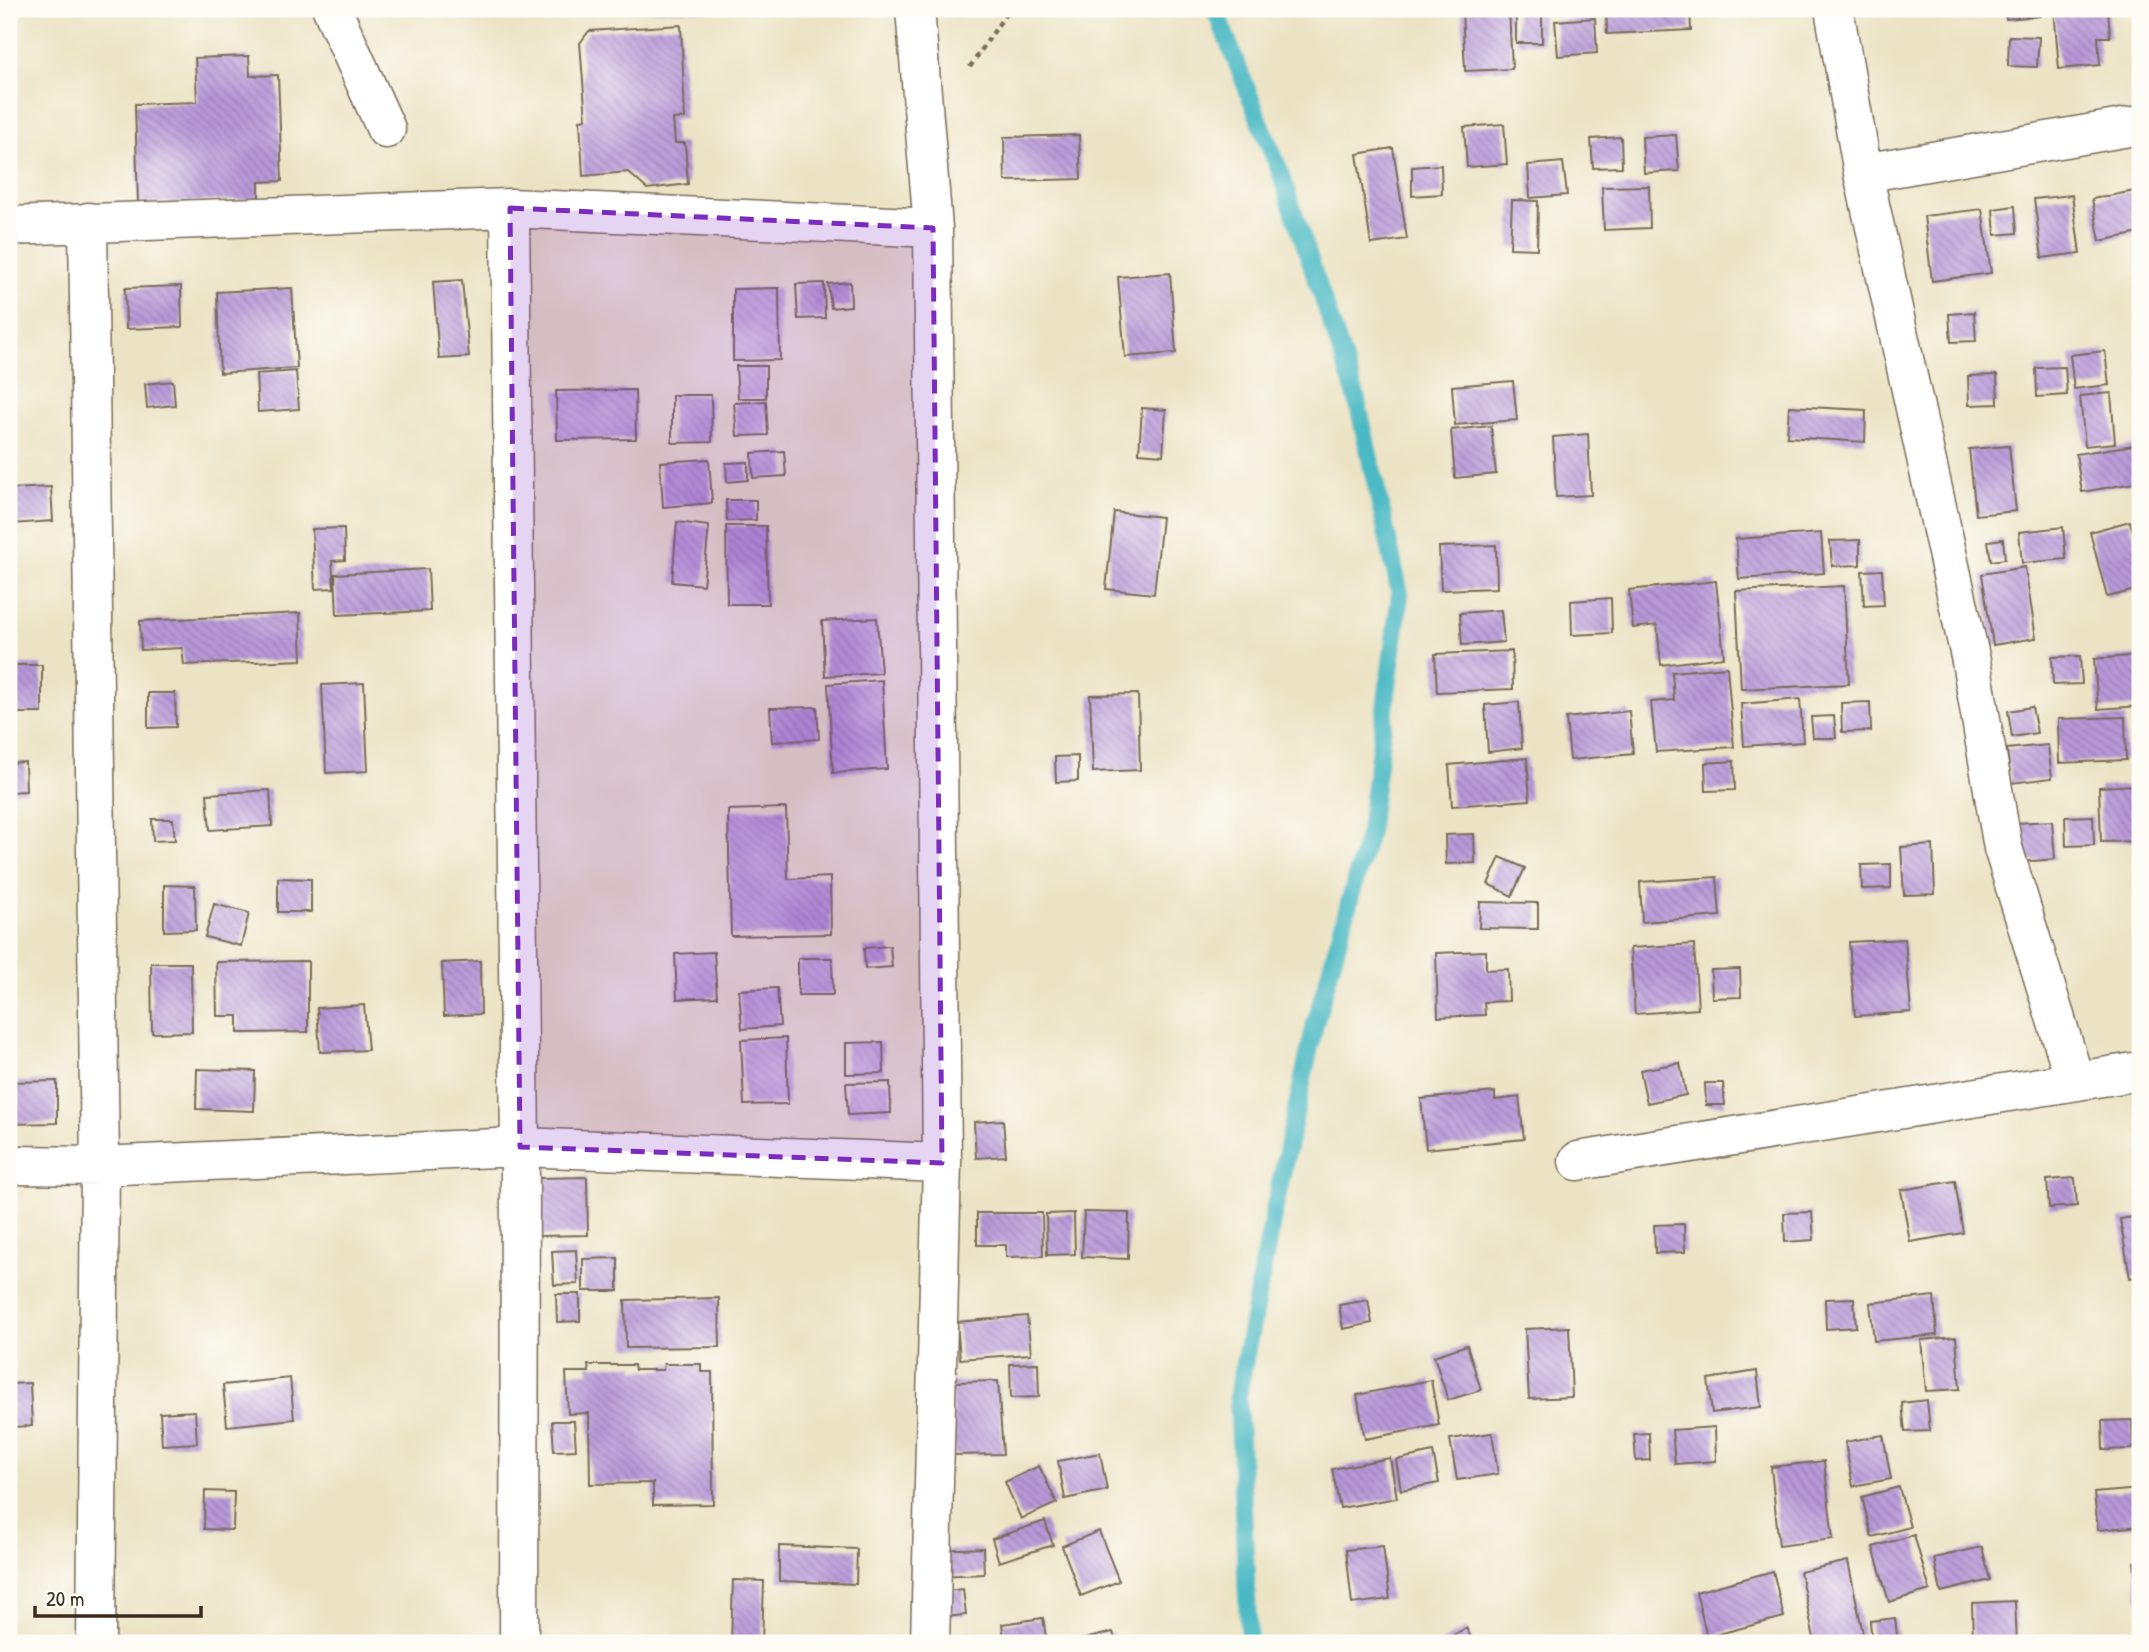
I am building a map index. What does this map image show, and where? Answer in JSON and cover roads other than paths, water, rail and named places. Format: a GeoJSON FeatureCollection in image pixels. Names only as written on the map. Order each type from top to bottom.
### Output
{"type":"FeatureCollection","features":[{"type":"Feature","properties":{"kind":"street"},"geometry":{"type":"LineString","coordinates":[[332,9],[386,129]]}},
{"type":"Feature","properties":{"kind":"street"},"geometry":{"type":"LineString","coordinates":[[915,9],[933,228],[942,1163],[930,1643]]}},
{"type":"Feature","properties":{"kind":"street"},"geometry":{"type":"LineString","coordinates":[[1834,9],[1863,173],[1970,661],[2003,848],[2075,1081]]}},
{"type":"Feature","properties":{"kind":"street"},"geometry":{"type":"LineString","coordinates":[[1863,173],[2140,125]]}},
{"type":"Feature","properties":{"kind":"street"},"geometry":{"type":"LineString","coordinates":[[9,226],[510,208],[933,228]]}},
{"type":"Feature","properties":{"kind":"street"},"geometry":{"type":"LineString","coordinates":[[510,208],[520,1147],[519,1643]]}},
{"type":"Feature","properties":{"kind":"street"},"geometry":{"type":"LineString","coordinates":[[88,222],[100,1166],[96,1643]]}},
{"type":"Feature","properties":{"kind":"street"},"geometry":{"type":"LineString","coordinates":[[1578,1161],[2140,1071]]}},
{"type":"Feature","properties":{"kind":"street"},"geometry":{"type":"LineString","coordinates":[[9,1165],[100,1166],[520,1147],[942,1163]]}},
{"type":"Feature","properties":{"kind":"waterway"},"geometry":{"type":"LineString","coordinates":[[1215,9],[1280,172],[1356,396],[1400,594],[1369,832],[1315,1024],[1274,1211],[1238,1395],[1249,1643]]}}]}
